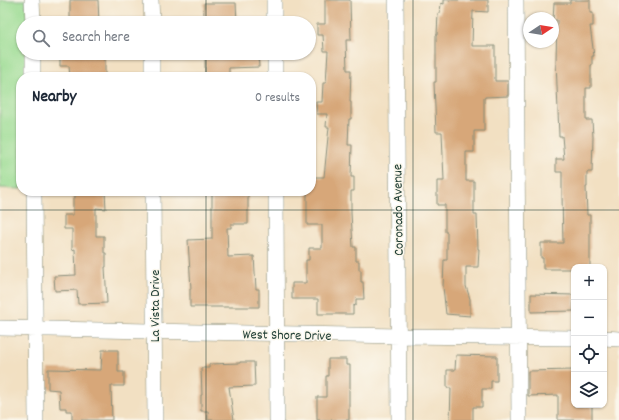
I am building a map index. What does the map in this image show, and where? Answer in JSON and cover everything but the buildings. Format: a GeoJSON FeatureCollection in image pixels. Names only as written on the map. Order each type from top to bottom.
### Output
{"type":"FeatureCollection","features":[{"type":"Feature","properties":{"kind":"street"},"geometry":{"type":"LineString","coordinates":[[32,0],[33,16]]}},
{"type":"Feature","properties":{"kind":"street"},"geometry":{"type":"LineString","coordinates":[[151,0],[152,16]]}},
{"type":"Feature","properties":{"kind":"street"},"geometry":{"type":"LineString","coordinates":[[274,0],[274,16]]}},
{"type":"Feature","properties":{"kind":"street","name":"Coronado Avenue"},"geometry":{"type":"LineString","coordinates":[[396,0],[399,420]]}},
{"type":"Feature","properties":{"kind":"street"},"geometry":{"type":"LineString","coordinates":[[516,0],[519,420]]}},
{"type":"Feature","properties":{"kind":"street"},"geometry":{"type":"LineString","coordinates":[[33,60],[33,72]]}},
{"type":"Feature","properties":{"kind":"street"},"geometry":{"type":"LineString","coordinates":[[152,60],[152,72]]}},
{"type":"Feature","properties":{"kind":"street"},"geometry":{"type":"LineString","coordinates":[[274,60],[275,72]]}},
{"type":"Feature","properties":{"kind":"street"},"geometry":{"type":"LineString","coordinates":[[34,196],[36,420]]}},
{"type":"Feature","properties":{"kind":"street","name":"La Vista Drive"},"geometry":{"type":"LineString","coordinates":[[153,196],[155,420]]}},
{"type":"Feature","properties":{"kind":"street"},"geometry":{"type":"LineString","coordinates":[[276,196],[277,420]]}},
{"type":"Feature","properties":{"kind":"street","name":"West Shore Drive"},"geometry":{"type":"LineString","coordinates":[[0,328],[36,330],[571,338]]}},
{"type":"Feature","properties":{"kind":"street"},"geometry":{"type":"LineString","coordinates":[[607,338],[619,339]]}},
{"type":"Feature","properties":{"kind":"green space"},"geometry":{"type":"Polygon","coordinates":[[[0,0],[26,0],[27,16],[16,16],[16,60],[27,60],[27,72],[16,72],[16,189],[0,188],[0,0]]]}}]}
